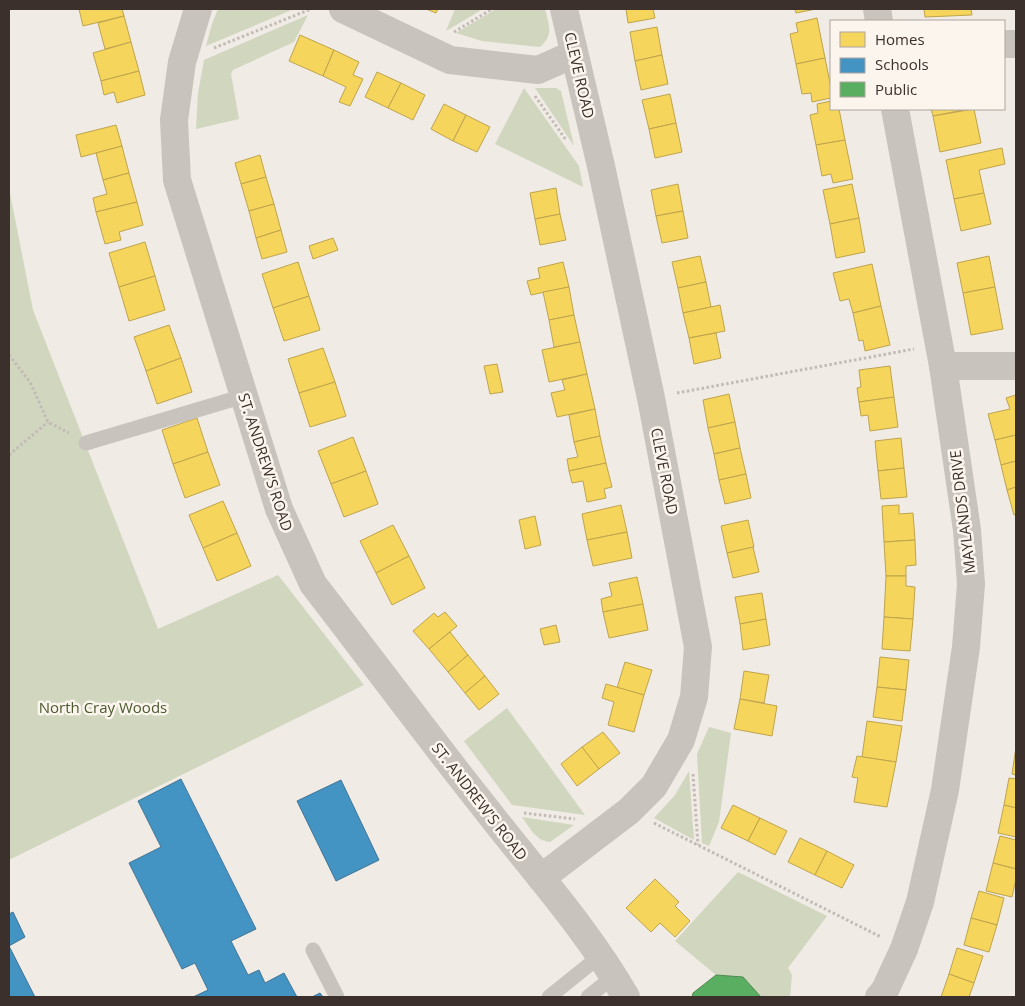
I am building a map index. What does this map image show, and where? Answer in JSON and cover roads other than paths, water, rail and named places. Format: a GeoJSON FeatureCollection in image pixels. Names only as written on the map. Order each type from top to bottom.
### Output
{"type":"FeatureCollection","features":[{"type":"Feature","properties":{"kind":"street","name":"ST. ANDREW'S ROAD"},"geometry":{"type":"LineString","coordinates":[[198,9],[182,62],[174,120],[177,180],[279,509],[313,584],[577,924],[613,976]]}},
{"type":"Feature","properties":{"kind":"street"},"geometry":{"type":"LineString","coordinates":[[343,9],[450,60],[538,70],[574,54]]}},
{"type":"Feature","properties":{"kind":"street","name":"CLEVE ROAD"},"geometry":{"type":"LineString","coordinates":[[541,878],[621,817],[654,786],[681,740],[694,697],[698,648],[651,398],[601,166],[564,9]]}},
{"type":"Feature","properties":{"kind":"street","name":"MAYLANDS DRIVE"},"geometry":{"type":"LineString","coordinates":[[879,997],[885,990],[904,949],[920,902],[945,790],[966,647],[970,584],[967,530],[941,355],[895,110]]}},
{"type":"Feature","properties":{"kind":"street"},"geometry":{"type":"LineString","coordinates":[[941,355],[1016,366]]}},
{"type":"Feature","properties":{"kind":"lane"},"geometry":{"type":"LineString","coordinates":[[86,443],[244,396]]}},
{"type":"Feature","properties":{"kind":"lane"},"geometry":{"type":"LineString","coordinates":[[314,950],[337,997]]}},
{"type":"Feature","properties":{"kind":"lane"},"geometry":{"type":"LineString","coordinates":[[549,997],[613,976]]}},
{"type":"Feature","properties":{"kind":"lane"},"geometry":{"type":"LineString","coordinates":[[588,997],[613,976]]}},
{"type":"Feature","properties":{"kind":"park label","name":"North Cray Woods"},"geometry":{"type":"Point","coordinates":[103,707]}}]}
